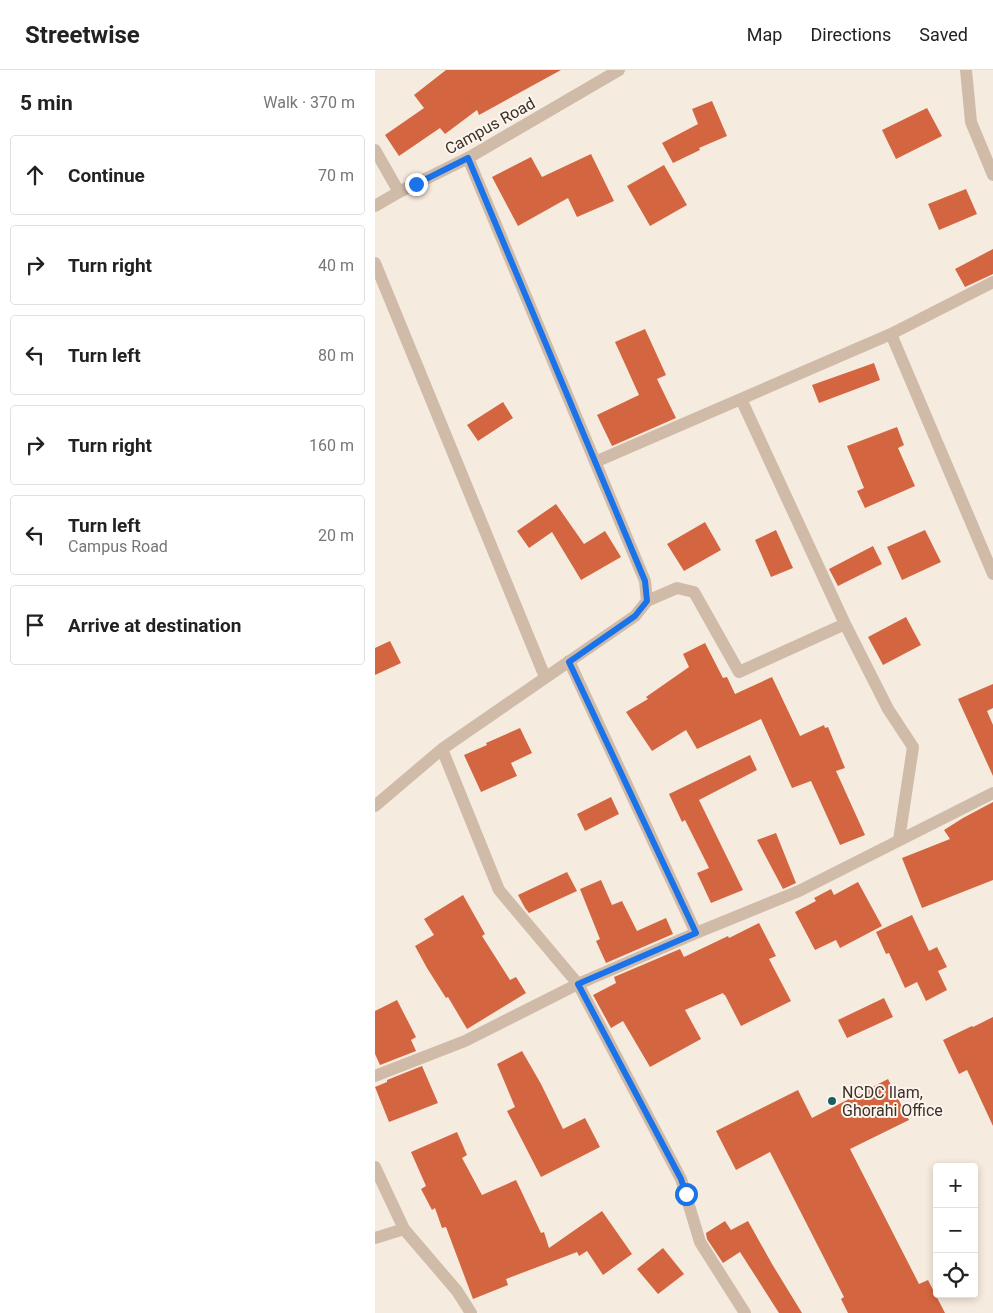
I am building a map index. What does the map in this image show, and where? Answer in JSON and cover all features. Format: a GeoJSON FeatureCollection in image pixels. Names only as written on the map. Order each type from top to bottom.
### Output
{"type":"FeatureCollection","features":[{"type":"Feature","properties":{"kind":"street","name":"Campus Road"},"geometry":{"type":"LineString","coordinates":[[375,206],[468,158],[619,70]]}},
{"type":"Feature","properties":{"kind":"street"},"geometry":{"type":"LineString","coordinates":[[966,70],[971,122],[993,175]]}},
{"type":"Feature","properties":{"kind":"street"},"geometry":{"type":"LineString","coordinates":[[375,150],[399,192]]}},
{"type":"Feature","properties":{"kind":"street"},"geometry":{"type":"LineString","coordinates":[[468,158],[645,581],[647,601]]}},
{"type":"Feature","properties":{"kind":"street"},"geometry":{"type":"LineString","coordinates":[[375,263],[545,677]]}},
{"type":"Feature","properties":{"kind":"street"},"geometry":{"type":"LineString","coordinates":[[595,462],[891,334],[993,282]]}},
{"type":"Feature","properties":{"kind":"street"},"geometry":{"type":"LineString","coordinates":[[891,334],[993,574]]}},
{"type":"Feature","properties":{"kind":"street"},"geometry":{"type":"LineString","coordinates":[[741,399],[845,624],[887,709],[913,747],[899,840]]}},
{"type":"Feature","properties":{"kind":"street"},"geometry":{"type":"LineString","coordinates":[[375,806],[441,749],[635,616],[647,601],[677,588],[694,592],[739,672],[845,624]]}},
{"type":"Feature","properties":{"kind":"street"},"geometry":{"type":"LineString","coordinates":[[569,662],[696,933]]}},
{"type":"Feature","properties":{"kind":"street"},"geometry":{"type":"LineString","coordinates":[[441,749],[499,890],[578,984],[681,1179],[700,1242],[745,1313]]}},
{"type":"Feature","properties":{"kind":"street"},"geometry":{"type":"LineString","coordinates":[[375,1076],[465,1041],[578,984],[799,891],[993,793]]}},
{"type":"Feature","properties":{"kind":"street"},"geometry":{"type":"LineString","coordinates":[[375,1167],[404,1229],[457,1291],[471,1313]]}},
{"type":"Feature","properties":{"kind":"street"},"geometry":{"type":"LineString","coordinates":[[375,1238],[404,1229]]}},
{"type":"Feature","properties":{"kind":"building"},"geometry":{"type":"Polygon","coordinates":[[[446,70],[561,70],[479,115],[477,110],[445,134],[440,128],[399,156],[385,135],[424,108],[414,95],[446,70]]]}},
{"type":"Feature","properties":{"kind":"building"},"geometry":{"type":"Polygon","coordinates":[[[712,101],[727,136],[699,148],[700,150],[673,163],[662,143],[698,124],[692,109],[712,101]]]}},
{"type":"Feature","properties":{"kind":"building"},"geometry":{"type":"Polygon","coordinates":[[[927,108],[942,136],[896,159],[882,130],[927,108]]]}},
{"type":"Feature","properties":{"kind":"building"},"geometry":{"type":"Polygon","coordinates":[[[591,154],[614,201],[577,217],[568,198],[518,226],[492,177],[531,157],[542,177],[591,154]]]}},
{"type":"Feature","properties":{"kind":"building"},"geometry":{"type":"Polygon","coordinates":[[[664,165],[687,205],[650,226],[627,186],[664,165]]]}},
{"type":"Feature","properties":{"kind":"building"},"geometry":{"type":"Polygon","coordinates":[[[966,189],[977,214],[939,230],[928,204],[966,189]]]}},
{"type":"Feature","properties":{"kind":"building"},"geometry":{"type":"Polygon","coordinates":[[[993,249],[993,274],[965,287],[955,269],[993,249]]]}},
{"type":"Feature","properties":{"kind":"building"},"geometry":{"type":"Polygon","coordinates":[[[645,329],[666,375],[657,379],[676,418],[612,446],[597,415],[639,395],[615,342],[645,329]]]}},
{"type":"Feature","properties":{"kind":"building"},"geometry":{"type":"Polygon","coordinates":[[[874,363],[880,380],[819,403],[812,385],[874,363]]]}},
{"type":"Feature","properties":{"kind":"building"},"geometry":{"type":"Polygon","coordinates":[[[503,402],[513,418],[478,441],[467,425],[503,402]]]}},
{"type":"Feature","properties":{"kind":"building"},"geometry":{"type":"Polygon","coordinates":[[[897,427],[904,445],[898,448],[915,486],[865,508],[857,491],[864,488],[847,446],[897,427]]]}},
{"type":"Feature","properties":{"kind":"building"},"geometry":{"type":"Polygon","coordinates":[[[556,504],[584,544],[605,531],[621,557],[581,580],[552,532],[529,548],[517,531],[556,504]]]}},
{"type":"Feature","properties":{"kind":"building"},"geometry":{"type":"Polygon","coordinates":[[[705,522],[721,550],[684,571],[667,544],[705,522]]]}},
{"type":"Feature","properties":{"kind":"building"},"geometry":{"type":"Polygon","coordinates":[[[776,530],[793,568],[771,577],[755,540],[776,530]]]}},
{"type":"Feature","properties":{"kind":"building"},"geometry":{"type":"Polygon","coordinates":[[[925,530],[941,562],[902,580],[887,547],[925,530]]]}},
{"type":"Feature","properties":{"kind":"building"},"geometry":{"type":"Polygon","coordinates":[[[873,546],[882,564],[838,586],[829,569],[873,546]]]}},
{"type":"Feature","properties":{"kind":"building"},"geometry":{"type":"Polygon","coordinates":[[[906,617],[921,645],[883,665],[868,637],[906,617]]]}},
{"type":"Feature","properties":{"kind":"building"},"geometry":{"type":"Polygon","coordinates":[[[390,641],[401,663],[375,675],[375,648],[390,641]]]}},
{"type":"Feature","properties":{"kind":"building"},"geometry":{"type":"Polygon","coordinates":[[[705,643],[723,678],[727,677],[735,694],[772,677],[800,736],[824,725],[825,728],[828,727],[845,768],[836,771],[865,835],[840,845],[811,781],[792,788],[761,719],[697,749],[686,730],[652,751],[626,712],[648,699],[646,697],[689,667],[683,654],[705,643]]]}},
{"type":"Feature","properties":{"kind":"building"},"geometry":{"type":"Polygon","coordinates":[[[993,684],[993,708],[987,711],[993,725],[993,776],[958,699],[993,684]]]}},
{"type":"Feature","properties":{"kind":"building"},"geometry":{"type":"Polygon","coordinates":[[[520,728],[532,753],[511,763],[517,776],[481,792],[464,755],[520,728]]]}},
{"type":"Feature","properties":{"kind":"building"},"geometry":{"type":"Polygon","coordinates":[[[750,755],[757,770],[699,800],[743,890],[711,903],[697,873],[709,868],[685,820],[682,822],[669,794],[750,755]]]}},
{"type":"Feature","properties":{"kind":"building"},"geometry":{"type":"Polygon","coordinates":[[[611,797],[619,814],[585,831],[577,814],[611,797]]]}},
{"type":"Feature","properties":{"kind":"building"},"geometry":{"type":"Polygon","coordinates":[[[993,802],[993,880],[922,908],[902,858],[950,839],[944,830],[993,802]]]}},
{"type":"Feature","properties":{"kind":"building"},"geometry":{"type":"Polygon","coordinates":[[[776,833],[796,883],[783,889],[757,840],[776,833]]]}},
{"type":"Feature","properties":{"kind":"building"},"geometry":{"type":"Polygon","coordinates":[[[567,872],[577,891],[529,913],[518,895],[567,872]]]}},
{"type":"Feature","properties":{"kind":"building"},"geometry":{"type":"Polygon","coordinates":[[[601,880],[612,905],[622,901],[637,931],[666,918],[673,934],[606,963],[596,941],[600,939],[580,889],[601,880]]]}},
{"type":"Feature","properties":{"kind":"building"},"geometry":{"type":"Polygon","coordinates":[[[858,882],[882,926],[840,948],[836,940],[815,950],[795,912],[816,901],[814,898],[831,889],[834,895],[858,882]]]}},
{"type":"Feature","properties":{"kind":"building"},"geometry":{"type":"Polygon","coordinates":[[[463,895],[485,934],[482,936],[510,980],[516,977],[526,993],[467,1029],[448,997],[446,998],[427,968],[415,946],[434,935],[424,919],[463,895]]]}},
{"type":"Feature","properties":{"kind":"building"},"geometry":{"type":"Polygon","coordinates":[[[912,915],[929,951],[937,947],[947,967],[938,971],[947,990],[926,1001],[917,982],[905,988],[889,953],[886,954],[876,932],[912,915]]]}},
{"type":"Feature","properties":{"kind":"building"},"geometry":{"type":"Polygon","coordinates":[[[759,923],[776,956],[769,959],[791,1001],[741,1026],[723,993],[685,1010],[701,1039],[650,1067],[623,1021],[611,1028],[593,995],[616,983],[614,977],[680,949],[684,957],[759,923]]]}},
{"type":"Feature","properties":{"kind":"building"},"geometry":{"type":"Polygon","coordinates":[[[884,998],[893,1017],[847,1038],[838,1020],[884,998]]]}},
{"type":"Feature","properties":{"kind":"building"},"geometry":{"type":"Polygon","coordinates":[[[397,1000],[416,1037],[411,1040],[416,1051],[380,1065],[375,1054],[375,1011],[397,1000]]]}},
{"type":"Feature","properties":{"kind":"building"},"geometry":{"type":"Polygon","coordinates":[[[993,1017],[993,1126],[967,1070],[959,1074],[943,1040],[993,1017]]]}},
{"type":"Feature","properties":{"kind":"building"},"geometry":{"type":"Polygon","coordinates":[[[522,1051],[563,1129],[585,1118],[600,1147],[541,1177],[507,1111],[515,1107],[497,1064],[522,1051]]]}},
{"type":"Feature","properties":{"kind":"building"},"geometry":{"type":"Polygon","coordinates":[[[422,1066],[438,1103],[389,1122],[375,1087],[422,1066]]]}},
{"type":"Feature","properties":{"kind":"building"},"geometry":{"type":"Polygon","coordinates":[[[888,1079],[909,1120],[850,1149],[919,1284],[928,1280],[933,1290],[933,1298],[937,1298],[945,1313],[848,1313],[841,1299],[844,1297],[770,1152],[736,1170],[716,1131],[798,1090],[812,1118],[888,1079]]]}},
{"type":"Feature","properties":{"kind":"building"},"geometry":{"type":"Polygon","coordinates":[[[457,1132],[467,1155],[462,1158],[482,1195],[516,1180],[541,1233],[544,1232],[549,1248],[602,1211],[632,1254],[603,1275],[587,1251],[579,1256],[577,1252],[506,1279],[508,1285],[473,1299],[446,1227],[442,1228],[435,1208],[432,1210],[421,1189],[426,1186],[411,1152],[457,1132]]]}},
{"type":"Feature","properties":{"kind":"building"},"geometry":{"type":"Polygon","coordinates":[[[725,1221],[731,1230],[748,1221],[802,1313],[779,1313],[740,1252],[723,1263],[707,1239],[706,1233],[725,1221]]]}},
{"type":"Feature","properties":{"kind":"building"},"geometry":{"type":"Polygon","coordinates":[[[663,1248],[684,1274],[658,1294],[637,1269],[663,1248]]]}},
{"type":"Feature","properties":{"kind":"place","name":"NCDC Ilam, Ghorahi Office"},"geometry":{"type":"Point","coordinates":[832,1101]}},
{"type":"Feature","properties":{"kind":"route"},"geometry":{"type":"LineString","coordinates":[[416,184],[468,158],[645,581],[647,601],[635,616],[569,662],[696,933],[578,984],[681,1179],[686,1194]]}}]}
